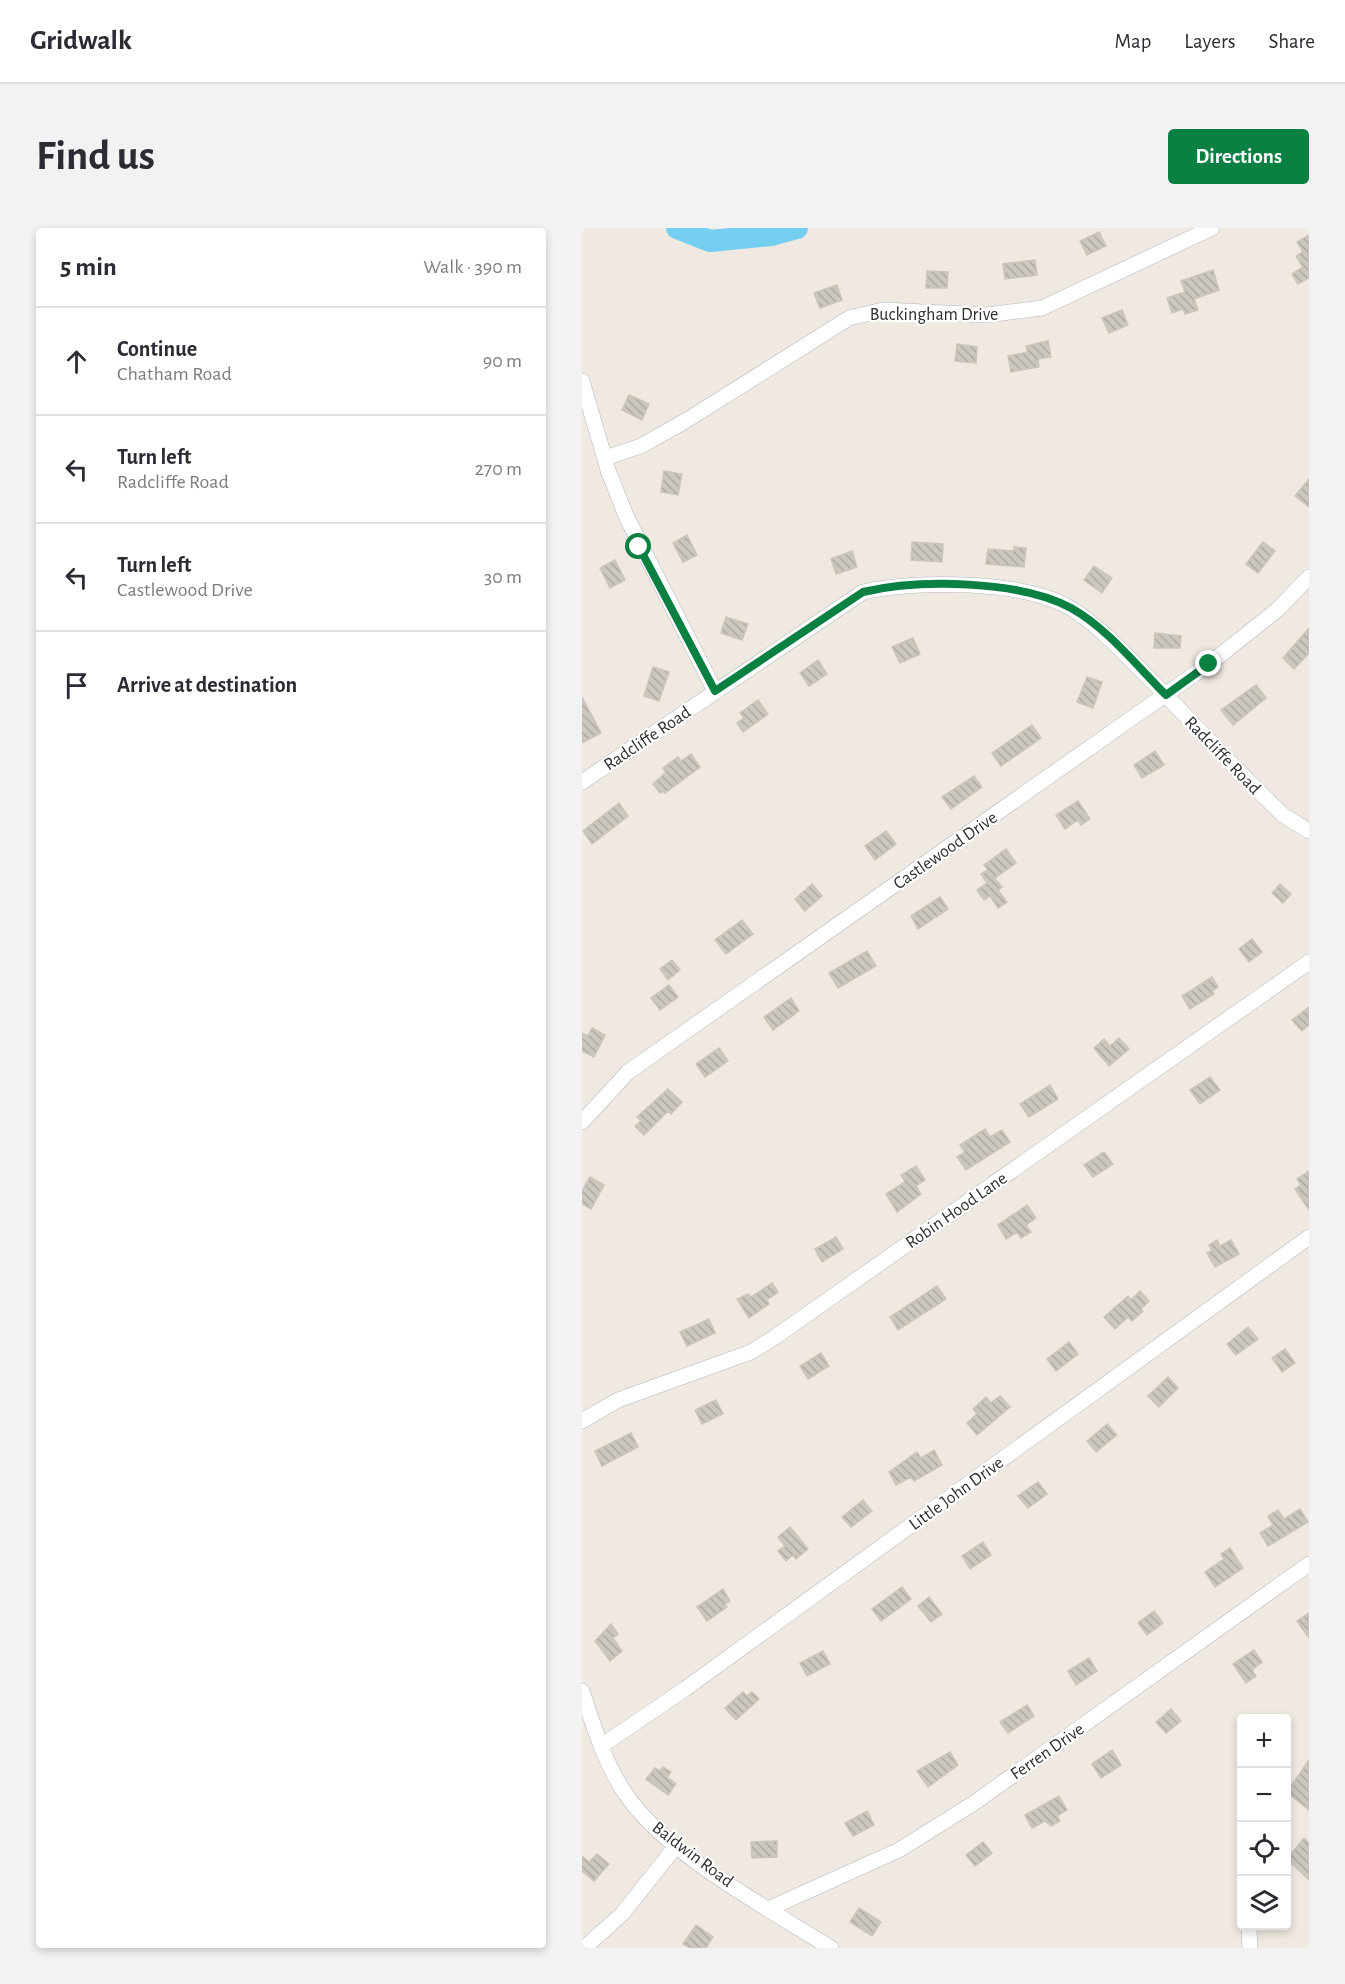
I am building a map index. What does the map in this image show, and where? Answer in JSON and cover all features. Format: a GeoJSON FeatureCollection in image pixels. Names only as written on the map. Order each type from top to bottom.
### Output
{"type":"FeatureCollection","features":[{"type":"Feature","properties":{"kind":"street","name":"Buckingham Drive"},"geometry":{"type":"LineString","coordinates":[[605,458],[641,446],[687,420],[849,318],[874,311],[986,315],[1042,308],[1212,228]]}},
{"type":"Feature","properties":{"kind":"street"},"geometry":{"type":"LineString","coordinates":[[582,381],[605,458],[639,547],[715,691]]}},
{"type":"Feature","properties":{"kind":"street","name":"Castlewood Drive"},"geometry":{"type":"LineString","coordinates":[[582,1122],[628,1072],[1166,695],[1249,634],[1277,610],[1309,577]]}},
{"type":"Feature","properties":{"kind":"street","name":"Radcliffe Road"},"geometry":{"type":"LineString","coordinates":[[582,782],[863,592],[885,587],[931,584],[1023,592],[1071,608],[1107,636],[1245,779],[1283,815],[1309,831]]}},
{"type":"Feature","properties":{"kind":"street","name":"Robin Hood Lane"},"geometry":{"type":"LineString","coordinates":[[582,1421],[618,1400],[751,1352],[775,1337],[1309,962]]}},
{"type":"Feature","properties":{"kind":"street","name":"Little John Drive"},"geometry":{"type":"LineString","coordinates":[[601,1746],[686,1689],[1309,1237]]}},
{"type":"Feature","properties":{"kind":"street","name":"Ferren Drive"},"geometry":{"type":"LineString","coordinates":[[768,1909],[899,1850],[974,1803],[1309,1564]]}},
{"type":"Feature","properties":{"kind":"street","name":"Baldwin Road"},"geometry":{"type":"LineString","coordinates":[[582,1691],[586,1720],[629,1798],[676,1846],[768,1909],[831,1948]]}},
{"type":"Feature","properties":{"kind":"street"},"geometry":{"type":"LineString","coordinates":[[584,1948],[622,1914],[676,1846]]}},
{"type":"Feature","properties":{"kind":"street"},"geometry":{"type":"LineString","coordinates":[[1249,1930],[1250,1948]]}},
{"type":"Feature","properties":{"kind":"building"},"geometry":{"type":"Polygon","coordinates":[[[1099,232],[1106,246],[1087,255],[1080,241],[1099,232]]]}},
{"type":"Feature","properties":{"kind":"building"},"geometry":{"type":"Polygon","coordinates":[[[1309,235],[1309,278],[1298,284],[1292,274],[1303,267],[1296,256],[1303,252],[1297,242],[1309,235]]]}},
{"type":"Feature","properties":{"kind":"building"},"geometry":{"type":"Polygon","coordinates":[[[1035,260],[1037,275],[1005,279],[1003,264],[1035,260]]]}},
{"type":"Feature","properties":{"kind":"building"},"geometry":{"type":"Polygon","coordinates":[[[1213,270],[1219,290],[1194,299],[1198,310],[1185,314],[1183,309],[1172,313],[1167,298],[1185,292],[1181,281],[1213,270]]]}},
{"type":"Feature","properties":{"kind":"building"},"geometry":{"type":"Polygon","coordinates":[[[927,271],[948,272],[947,288],[926,288],[927,271]]]}},
{"type":"Feature","properties":{"kind":"building"},"geometry":{"type":"Polygon","coordinates":[[[837,285],[842,300],[820,308],[814,293],[837,285]]]}},
{"type":"Feature","properties":{"kind":"building"},"geometry":{"type":"Polygon","coordinates":[[[1122,310],[1128,325],[1109,333],[1102,318],[1122,310]]]}},
{"type":"Feature","properties":{"kind":"building"},"geometry":{"type":"Polygon","coordinates":[[[1048,341],[1051,357],[1038,359],[1039,367],[1011,372],[1008,356],[1028,352],[1026,346],[1048,341]]]}},
{"type":"Feature","properties":{"kind":"building"},"geometry":{"type":"Polygon","coordinates":[[[957,344],[977,347],[976,363],[955,361],[957,344]]]}},
{"type":"Feature","properties":{"kind":"building"},"geometry":{"type":"Polygon","coordinates":[[[629,395],[649,404],[642,420],[622,410],[629,395]]]}},
{"type":"Feature","properties":{"kind":"building"},"geometry":{"type":"Polygon","coordinates":[[[664,471],[682,474],[678,495],[661,492],[664,471]]]}},
{"type":"Feature","properties":{"kind":"building"},"geometry":{"type":"Polygon","coordinates":[[[1309,479],[1309,507],[1295,496],[1309,479]]]}},
{"type":"Feature","properties":{"kind":"building"},"geometry":{"type":"Polygon","coordinates":[[[687,535],[697,555],[683,562],[673,543],[687,535]]]}},
{"type":"Feature","properties":{"kind":"building"},"geometry":{"type":"Polygon","coordinates":[[[912,542],[943,544],[942,562],[911,560],[912,542]]]}},
{"type":"Feature","properties":{"kind":"building"},"geometry":{"type":"Polygon","coordinates":[[[1263,542],[1275,551],[1258,573],[1246,564],[1263,542]]]}},
{"type":"Feature","properties":{"kind":"building"},"geometry":{"type":"Polygon","coordinates":[[[1014,547],[1026,548],[1024,567],[986,564],[988,549],[1014,551],[1014,547]]]}},
{"type":"Feature","properties":{"kind":"building"},"geometry":{"type":"Polygon","coordinates":[[[852,551],[857,567],[836,574],[831,559],[852,551]]]}},
{"type":"Feature","properties":{"kind":"building"},"geometry":{"type":"Polygon","coordinates":[[[615,560],[625,580],[610,588],[600,568],[615,560]]]}},
{"type":"Feature","properties":{"kind":"building"},"geometry":{"type":"Polygon","coordinates":[[[1094,566],[1112,578],[1102,593],[1084,580],[1094,566]]]}},
{"type":"Feature","properties":{"kind":"building"},"geometry":{"type":"Polygon","coordinates":[[[726,617],[748,624],[742,640],[721,633],[726,617]]]}},
{"type":"Feature","properties":{"kind":"building"},"geometry":{"type":"Polygon","coordinates":[[[1309,628],[1309,653],[1294,669],[1283,658],[1309,628]]]}},
{"type":"Feature","properties":{"kind":"building"},"geometry":{"type":"Polygon","coordinates":[[[1155,633],[1181,636],[1180,648],[1154,648],[1155,633]]]}},
{"type":"Feature","properties":{"kind":"building"},"geometry":{"type":"Polygon","coordinates":[[[913,638],[920,654],[900,663],[892,647],[913,638]]]}},
{"type":"Feature","properties":{"kind":"building"},"geometry":{"type":"Polygon","coordinates":[[[818,660],[827,674],[809,686],[800,673],[818,660]]]}},
{"type":"Feature","properties":{"kind":"building"},"geometry":{"type":"Polygon","coordinates":[[[653,667],[669,672],[659,701],[644,696],[653,667]]]}},
{"type":"Feature","properties":{"kind":"building"},"geometry":{"type":"Polygon","coordinates":[[[1087,677],[1102,682],[1093,708],[1077,702],[1087,677]]]}},
{"type":"Feature","properties":{"kind":"building"},"geometry":{"type":"Polygon","coordinates":[[[1256,685],[1266,698],[1233,725],[1221,710],[1256,685]]]}},
{"type":"Feature","properties":{"kind":"building"},"geometry":{"type":"Polygon","coordinates":[[[582,697],[601,733],[582,743],[582,697]]]}},
{"type":"Feature","properties":{"kind":"building"},"geometry":{"type":"Polygon","coordinates":[[[758,700],[768,714],[743,732],[737,723],[744,718],[740,713],[758,700]]]}},
{"type":"Feature","properties":{"kind":"building"},"geometry":{"type":"Polygon","coordinates":[[[1032,725],[1041,738],[1001,766],[992,753],[1032,725]]]}},
{"type":"Feature","properties":{"kind":"building"},"geometry":{"type":"Polygon","coordinates":[[[1155,751],[1164,765],[1142,778],[1134,765],[1155,751]]]}},
{"type":"Feature","properties":{"kind":"building"},"geometry":{"type":"Polygon","coordinates":[[[691,754],[700,767],[665,793],[664,791],[660,793],[653,784],[666,772],[663,768],[678,757],[681,761],[691,754]]]}},
{"type":"Feature","properties":{"kind":"building"},"geometry":{"type":"Polygon","coordinates":[[[974,776],[982,787],[951,809],[942,797],[974,776]]]}},
{"type":"Feature","properties":{"kind":"building"},"geometry":{"type":"Polygon","coordinates":[[[1078,801],[1090,819],[1081,825],[1078,820],[1065,829],[1056,815],[1078,801]]]}},
{"type":"Feature","properties":{"kind":"building"},"geometry":{"type":"Polygon","coordinates":[[[619,803],[628,816],[592,844],[583,831],[619,803]]]}},
{"type":"Feature","properties":{"kind":"building"},"geometry":{"type":"Polygon","coordinates":[[[886,831],[896,844],[875,860],[865,846],[886,831]]]}},
{"type":"Feature","properties":{"kind":"building"},"geometry":{"type":"Polygon","coordinates":[[[1006,849],[1016,863],[995,878],[1002,887],[998,890],[1007,902],[998,908],[990,896],[984,900],[977,890],[987,883],[981,874],[988,870],[984,865],[1006,849]]]}},
{"type":"Feature","properties":{"kind":"building"},"geometry":{"type":"Polygon","coordinates":[[[812,884],[822,896],[805,911],[795,899],[812,884]]]}},
{"type":"Feature","properties":{"kind":"building"},"geometry":{"type":"Polygon","coordinates":[[[1280,884],[1291,894],[1283,903],[1272,893],[1280,884]]]}},
{"type":"Feature","properties":{"kind":"building"},"geometry":{"type":"Polygon","coordinates":[[[940,897],[948,909],[918,929],[911,916],[940,897]]]}},
{"type":"Feature","properties":{"kind":"building"},"geometry":{"type":"Polygon","coordinates":[[[742,920],[753,934],[726,954],[715,940],[742,920]]]}},
{"type":"Feature","properties":{"kind":"building"},"geometry":{"type":"Polygon","coordinates":[[[1252,939],[1262,952],[1249,962],[1239,949],[1252,939]]]}},
{"type":"Feature","properties":{"kind":"building"},"geometry":{"type":"Polygon","coordinates":[[[867,951],[876,966],[838,988],[829,973],[867,951]]]}},
{"type":"Feature","properties":{"kind":"building"},"geometry":{"type":"Polygon","coordinates":[[[672,960],[680,970],[668,980],[660,969],[672,960]]]}},
{"type":"Feature","properties":{"kind":"building"},"geometry":{"type":"Polygon","coordinates":[[[1212,977],[1218,987],[1212,991],[1214,994],[1190,1009],[1182,996],[1212,977]]]}},
{"type":"Feature","properties":{"kind":"building"},"geometry":{"type":"Polygon","coordinates":[[[669,985],[678,997],[660,1010],[651,998],[669,985]]]}},
{"type":"Feature","properties":{"kind":"building"},"geometry":{"type":"Polygon","coordinates":[[[791,998],[799,1011],[773,1030],[764,1017],[791,998]]]}},
{"type":"Feature","properties":{"kind":"building"},"geometry":{"type":"Polygon","coordinates":[[[1309,1007],[1309,1025],[1302,1031],[1292,1020],[1309,1007]]]}},
{"type":"Feature","properties":{"kind":"building"},"geometry":{"type":"Polygon","coordinates":[[[592,1028],[605,1035],[594,1057],[582,1051],[582,1033],[588,1036],[592,1028]]]}},
{"type":"Feature","properties":{"kind":"building"},"geometry":{"type":"Polygon","coordinates":[[[1119,1038],[1129,1049],[1109,1066],[1094,1048],[1104,1039],[1110,1046],[1119,1038]]]}},
{"type":"Feature","properties":{"kind":"building"},"geometry":{"type":"Polygon","coordinates":[[[719,1048],[728,1061],[705,1077],[696,1064],[719,1048]]]}},
{"type":"Feature","properties":{"kind":"building"},"geometry":{"type":"Polygon","coordinates":[[[1210,1077],[1220,1090],[1200,1104],[1190,1090],[1210,1077]]]}},
{"type":"Feature","properties":{"kind":"building"},"geometry":{"type":"Polygon","coordinates":[[[1050,1085],[1058,1099],[1029,1117],[1020,1104],[1050,1085]]]}},
{"type":"Feature","properties":{"kind":"building"},"geometry":{"type":"Polygon","coordinates":[[[668,1089],[682,1102],[671,1114],[668,1111],[644,1135],[635,1126],[641,1121],[637,1117],[668,1089]]]}},
{"type":"Feature","properties":{"kind":"building"},"geometry":{"type":"Polygon","coordinates":[[[985,1129],[990,1137],[1002,1130],[1010,1142],[966,1170],[957,1157],[965,1152],[960,1145],[985,1129]]]}},
{"type":"Feature","properties":{"kind":"building"},"geometry":{"type":"Polygon","coordinates":[[[1104,1152],[1113,1164],[1093,1177],[1084,1165],[1104,1152]]]}},
{"type":"Feature","properties":{"kind":"building"},"geometry":{"type":"Polygon","coordinates":[[[916,1166],[925,1180],[916,1186],[921,1194],[897,1212],[886,1194],[905,1182],[901,1175],[916,1166]]]}},
{"type":"Feature","properties":{"kind":"building"},"geometry":{"type":"Polygon","coordinates":[[[1309,1171],[1309,1210],[1295,1189],[1301,1185],[1297,1179],[1309,1171]]]}},
{"type":"Feature","properties":{"kind":"building"},"geometry":{"type":"Polygon","coordinates":[[[590,1177],[604,1185],[591,1209],[582,1204],[582,1191],[590,1177]]]}},
{"type":"Feature","properties":{"kind":"building"},"geometry":{"type":"Polygon","coordinates":[[[1027,1205],[1036,1218],[1026,1225],[1031,1232],[1021,1238],[1017,1232],[1006,1239],[998,1225],[1027,1205]]]}},
{"type":"Feature","properties":{"kind":"building"},"geometry":{"type":"Polygon","coordinates":[[[836,1237],[843,1249],[822,1262],[815,1249],[836,1237]]]}},
{"type":"Feature","properties":{"kind":"building"},"geometry":{"type":"Polygon","coordinates":[[[1217,1240],[1220,1246],[1231,1240],[1239,1254],[1215,1267],[1207,1253],[1212,1251],[1209,1245],[1217,1240]]]}},
{"type":"Feature","properties":{"kind":"building"},"geometry":{"type":"Polygon","coordinates":[[[772,1283],[778,1292],[767,1300],[769,1304],[749,1318],[737,1299],[748,1294],[751,1297],[772,1283]]]}},
{"type":"Feature","properties":{"kind":"building"},"geometry":{"type":"Polygon","coordinates":[[[937,1286],[946,1299],[898,1330],[890,1317],[937,1286]]]}},
{"type":"Feature","properties":{"kind":"building"},"geometry":{"type":"Polygon","coordinates":[[[1140,1291],[1149,1301],[1141,1309],[1143,1311],[1132,1321],[1128,1317],[1115,1329],[1104,1317],[1128,1296],[1131,1300],[1140,1291]]]}},
{"type":"Feature","properties":{"kind":"building"},"geometry":{"type":"Polygon","coordinates":[[[709,1319],[715,1333],[687,1346],[680,1332],[709,1319]]]}},
{"type":"Feature","properties":{"kind":"building"},"geometry":{"type":"Polygon","coordinates":[[[1248,1327],[1258,1339],[1236,1355],[1227,1344],[1248,1327]]]}},
{"type":"Feature","properties":{"kind":"building"},"geometry":{"type":"Polygon","coordinates":[[[1069,1342],[1078,1354],[1056,1371],[1047,1359],[1069,1342]]]}},
{"type":"Feature","properties":{"kind":"building"},"geometry":{"type":"Polygon","coordinates":[[[1285,1349],[1295,1363],[1282,1372],[1272,1358],[1285,1349]]]}},
{"type":"Feature","properties":{"kind":"building"},"geometry":{"type":"Polygon","coordinates":[[[821,1353],[829,1366],[808,1379],[800,1366],[821,1353]]]}},
{"type":"Feature","properties":{"kind":"building"},"geometry":{"type":"Polygon","coordinates":[[[1168,1377],[1178,1388],[1159,1407],[1148,1396],[1168,1377]]]}},
{"type":"Feature","properties":{"kind":"building"},"geometry":{"type":"Polygon","coordinates":[[[1000,1396],[1010,1407],[977,1435],[967,1423],[977,1414],[973,1409],[986,1397],[991,1403],[1000,1396]]]}},
{"type":"Feature","properties":{"kind":"building"},"geometry":{"type":"Polygon","coordinates":[[[716,1400],[723,1414],[702,1424],[695,1410],[716,1400]]]}},
{"type":"Feature","properties":{"kind":"building"},"geometry":{"type":"Polygon","coordinates":[[[1107,1424],[1117,1435],[1096,1452],[1087,1441],[1107,1424]]]}},
{"type":"Feature","properties":{"kind":"building"},"geometry":{"type":"Polygon","coordinates":[[[631,1433],[638,1447],[602,1466],[595,1451],[631,1433]]]}},
{"type":"Feature","properties":{"kind":"building"},"geometry":{"type":"Polygon","coordinates":[[[934,1450],[942,1465],[914,1481],[911,1477],[896,1485],[889,1472],[917,1452],[921,1458],[934,1450]]]}},
{"type":"Feature","properties":{"kind":"building"},"geometry":{"type":"Polygon","coordinates":[[[1038,1482],[1047,1494],[1028,1508],[1018,1496],[1038,1482]]]}},
{"type":"Feature","properties":{"kind":"building"},"geometry":{"type":"Polygon","coordinates":[[[863,1500],[872,1511],[851,1527],[842,1517],[863,1500]]]}},
{"type":"Feature","properties":{"kind":"building"},"geometry":{"type":"Polygon","coordinates":[[[1300,1509],[1308,1522],[1268,1546],[1260,1533],[1273,1525],[1268,1516],[1278,1510],[1284,1519],[1300,1509]]]}},
{"type":"Feature","properties":{"kind":"building"},"geometry":{"type":"Polygon","coordinates":[[[790,1527],[808,1549],[796,1559],[793,1555],[786,1561],[778,1551],[785,1546],[778,1537],[790,1527]]]}},
{"type":"Feature","properties":{"kind":"building"},"geometry":{"type":"Polygon","coordinates":[[[983,1542],[991,1555],[970,1569],[962,1556],[983,1542]]]}},
{"type":"Feature","properties":{"kind":"building"},"geometry":{"type":"Polygon","coordinates":[[[1230,1548],[1243,1568],[1215,1587],[1205,1572],[1224,1559],[1221,1554],[1230,1548]]]}},
{"type":"Feature","properties":{"kind":"building"},"geometry":{"type":"Polygon","coordinates":[[[902,1587],[911,1599],[881,1621],[872,1609],[902,1587]]]}},
{"type":"Feature","properties":{"kind":"building"},"geometry":{"type":"Polygon","coordinates":[[[723,1589],[730,1601],[725,1604],[727,1607],[707,1621],[697,1607],[723,1589]]]}},
{"type":"Feature","properties":{"kind":"building"},"geometry":{"type":"Polygon","coordinates":[[[929,1597],[942,1614],[931,1622],[918,1606],[929,1597]]]}},
{"type":"Feature","properties":{"kind":"building"},"geometry":{"type":"Polygon","coordinates":[[[1154,1611],[1163,1623],[1147,1635],[1138,1623],[1154,1611]]]}},
{"type":"Feature","properties":{"kind":"building"},"geometry":{"type":"Polygon","coordinates":[[[1309,1613],[1309,1638],[1297,1621],[1309,1613]]]}},
{"type":"Feature","properties":{"kind":"building"},"geometry":{"type":"Polygon","coordinates":[[[611,1624],[618,1634],[613,1638],[622,1651],[610,1661],[595,1641],[611,1624]]]}},
{"type":"Feature","properties":{"kind":"building"},"geometry":{"type":"Polygon","coordinates":[[[1254,1650],[1262,1662],[1252,1670],[1256,1676],[1246,1683],[1233,1664],[1254,1650]]]}},
{"type":"Feature","properties":{"kind":"building"},"geometry":{"type":"Polygon","coordinates":[[[823,1651],[830,1664],[807,1676],[800,1663],[823,1651]]]}},
{"type":"Feature","properties":{"kind":"building"},"geometry":{"type":"Polygon","coordinates":[[[1089,1658],[1097,1671],[1076,1685],[1068,1671],[1089,1658]]]}},
{"type":"Feature","properties":{"kind":"building"},"geometry":{"type":"Polygon","coordinates":[[[743,1692],[747,1696],[752,1692],[759,1699],[736,1720],[725,1708],[743,1692]]]}},
{"type":"Feature","properties":{"kind":"building"},"geometry":{"type":"Polygon","coordinates":[[[1027,1705],[1034,1716],[1008,1733],[1000,1722],[1027,1705]]]}},
{"type":"Feature","properties":{"kind":"building"},"geometry":{"type":"Polygon","coordinates":[[[1171,1709],[1181,1721],[1166,1733],[1156,1722],[1171,1709]]]}},
{"type":"Feature","properties":{"kind":"building"},"geometry":{"type":"Polygon","coordinates":[[[1112,1750],[1121,1765],[1101,1778],[1092,1764],[1112,1750]]]}},
{"type":"Feature","properties":{"kind":"building"},"geometry":{"type":"Polygon","coordinates":[[[950,1752],[958,1765],[928,1787],[917,1771],[950,1752]]]}},
{"type":"Feature","properties":{"kind":"building"},"geometry":{"type":"Polygon","coordinates":[[[1309,1760],[1309,1810],[1291,1795],[1291,1786],[1309,1760]]]}},
{"type":"Feature","properties":{"kind":"building"},"geometry":{"type":"Polygon","coordinates":[[[663,1767],[671,1772],[667,1777],[676,1784],[668,1795],[646,1779],[655,1768],[660,1771],[663,1767]]]}},
{"type":"Feature","properties":{"kind":"building"},"geometry":{"type":"Polygon","coordinates":[[[1059,1796],[1067,1810],[1057,1816],[1060,1821],[1051,1826],[1045,1821],[1032,1828],[1025,1815],[1059,1796]]]}},
{"type":"Feature","properties":{"kind":"building"},"geometry":{"type":"Polygon","coordinates":[[[867,1811],[874,1825],[853,1836],[845,1823],[867,1811]]]}},
{"type":"Feature","properties":{"kind":"building"},"geometry":{"type":"Polygon","coordinates":[[[1304,1838],[1309,1843],[1309,1880],[1291,1863],[1291,1854],[1304,1838]]]}},
{"type":"Feature","properties":{"kind":"building"},"geometry":{"type":"Polygon","coordinates":[[[777,1841],[777,1857],[752,1858],[751,1842],[777,1841]]]}},
{"type":"Feature","properties":{"kind":"building"},"geometry":{"type":"Polygon","coordinates":[[[983,1842],[992,1853],[975,1866],[966,1855],[983,1842]]]}},
{"type":"Feature","properties":{"kind":"building"},"geometry":{"type":"Polygon","coordinates":[[[597,1854],[609,1864],[594,1881],[582,1871],[582,1856],[589,1862],[597,1854]]]}},
{"type":"Feature","properties":{"kind":"building"},"geometry":{"type":"Polygon","coordinates":[[[859,1908],[881,1922],[872,1936],[850,1922],[859,1908]]]}},
{"type":"Feature","properties":{"kind":"building"},"geometry":{"type":"Polygon","coordinates":[[[696,1925],[713,1937],[706,1948],[690,1948],[683,1944],[696,1925]]]}},
{"type":"Feature","properties":{"kind":"waterway"},"geometry":{"type":"LineString","coordinates":[[677,228],[710,241],[772,235],[797,228]]}},
{"type":"Feature","properties":{"kind":"route"},"geometry":{"type":"LineString","coordinates":[[639,547],[715,691],[863,592],[885,587],[931,584],[1023,592],[1071,608],[1107,636],[1166,695],[1209,664]]}}]}
